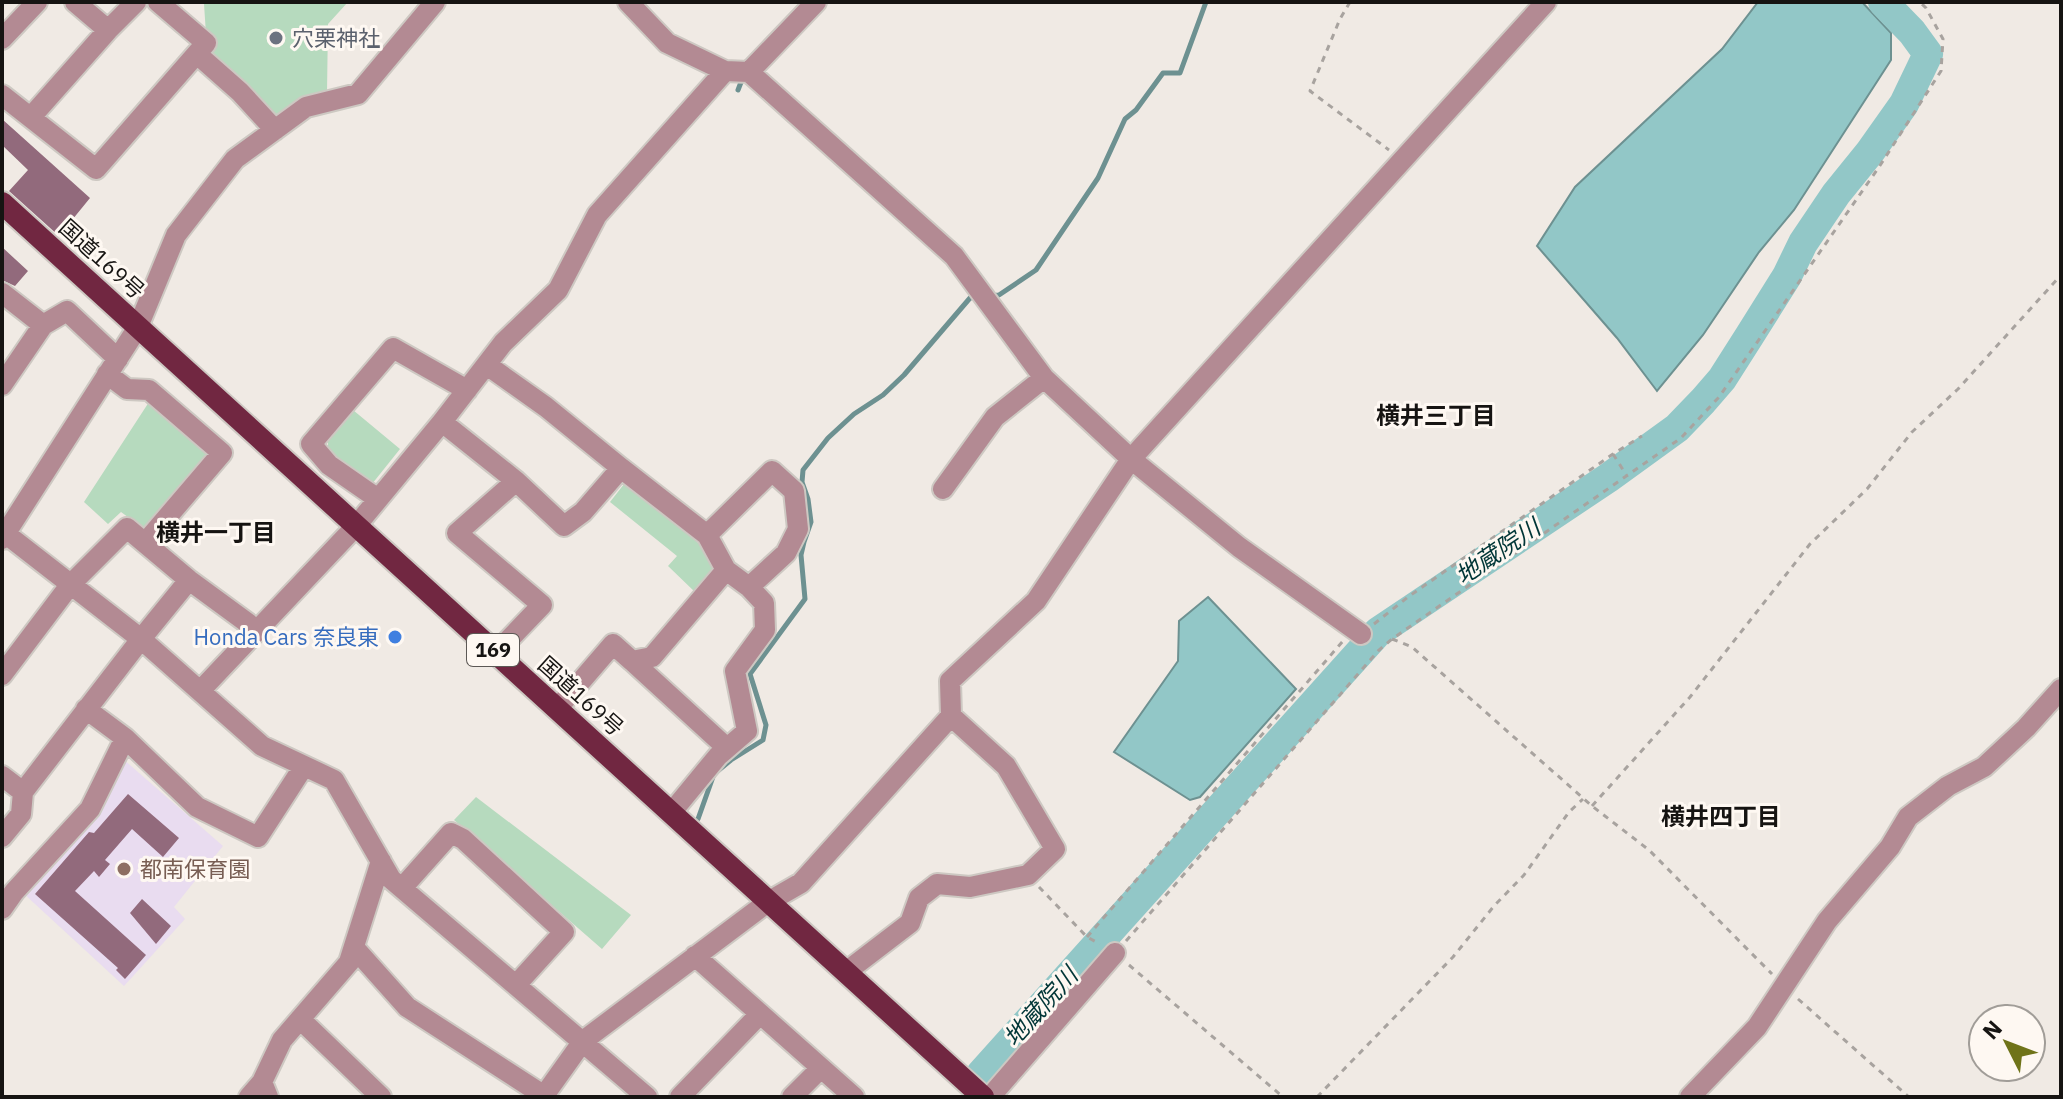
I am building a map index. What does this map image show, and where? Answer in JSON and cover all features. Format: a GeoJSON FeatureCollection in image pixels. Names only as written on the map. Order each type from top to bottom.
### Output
{"type":"FeatureCollection","features":[{"type":"Feature","properties":{"kind":"highway","name":"国道169号"},"geometry":{"type":"LineString","coordinates":[[2,203],[983,1097]]}},
{"type":"Feature","properties":{"kind":"street"},"geometry":{"type":"LineString","coordinates":[[2,39],[37,2]]}},
{"type":"Feature","properties":{"kind":"street"},"geometry":{"type":"LineString","coordinates":[[75,2],[108,30]]}},
{"type":"Feature","properties":{"kind":"street"},"geometry":{"type":"LineString","coordinates":[[31,117],[136,2]]}},
{"type":"Feature","properties":{"kind":"street"},"geometry":{"type":"LineString","coordinates":[[2,95],[96,169],[206,43],[158,2]]}},
{"type":"Feature","properties":{"kind":"street"},"geometry":{"type":"LineString","coordinates":[[435,2],[358,94],[306,107],[235,159],[176,235],[138,327],[3,535],[141,639],[262,746],[334,780],[391,879],[647,1097]]}},
{"type":"Feature","properties":{"kind":"street"},"geometry":{"type":"LineString","coordinates":[[628,2],[667,43],[725,71],[749,72],[954,256],[1044,378],[1131,459],[1239,547],[1367,640]]}},
{"type":"Feature","properties":{"kind":"street"},"geometry":{"type":"LineString","coordinates":[[749,72],[816,2]]}},
{"type":"Feature","properties":{"kind":"street"},"geometry":{"type":"LineString","coordinates":[[260,1092],[282,1040],[358,952],[407,1007],[544,1096],[583,1041],[768,902],[801,883],[951,716],[950,681],[1036,601],[1131,459],[1546,2]]}},
{"type":"Feature","properties":{"kind":"street"},"geometry":{"type":"LineString","coordinates":[[197,54],[240,92],[275,130]]}},
{"type":"Feature","properties":{"kind":"street"},"geometry":{"type":"LineString","coordinates":[[200,691],[356,526],[503,343],[558,290],[597,215],[725,71]]}},
{"type":"Feature","properties":{"kind":"street"},"geometry":{"type":"LineString","coordinates":[[2,293],[43,325]]}},
{"type":"Feature","properties":{"kind":"street"},"geometry":{"type":"LineString","coordinates":[[2,385],[43,325],[67,311],[127,389],[149,390],[222,453],[145,543]]}},
{"type":"Feature","properties":{"kind":"street"},"geometry":{"type":"LineString","coordinates":[[378,499],[329,465],[311,444],[393,348],[467,390]]}},
{"type":"Feature","properties":{"kind":"street"},"geometry":{"type":"LineString","coordinates":[[487,365],[546,407],[707,535],[726,570],[764,603],[765,630],[735,671],[747,731],[718,756],[671,813]]}},
{"type":"Feature","properties":{"kind":"street"},"geometry":{"type":"LineString","coordinates":[[943,489],[995,417],[1044,378]]}},
{"type":"Feature","properties":{"kind":"street"},"geometry":{"type":"LineString","coordinates":[[442,422],[516,481],[564,526],[583,512],[621,468]]}},
{"type":"Feature","properties":{"kind":"street"},"geometry":{"type":"LineString","coordinates":[[707,535],[772,471],[794,491],[798,529],[786,553],[749,587]]}},
{"type":"Feature","properties":{"kind":"street"},"geometry":{"type":"LineString","coordinates":[[496,653],[542,605],[457,533],[516,481]]}},
{"type":"Feature","properties":{"kind":"street"},"geometry":{"type":"LineString","coordinates":[[2,675],[70,585],[127,528],[189,580],[257,630]]}},
{"type":"Feature","properties":{"kind":"street"},"geometry":{"type":"LineString","coordinates":[[632,661],[652,657],[726,570]]}},
{"type":"Feature","properties":{"kind":"street"},"geometry":{"type":"LineString","coordinates":[[2,837],[21,814],[23,792],[189,580]]}},
{"type":"Feature","properties":{"kind":"street"},"geometry":{"type":"LineString","coordinates":[[557,709],[613,644],[727,748]]}},
{"type":"Feature","properties":{"kind":"street"},"geometry":{"type":"LineString","coordinates":[[1690,1097],[1757,1027],[1827,921],[1890,847],[1908,817],[1948,786],[1984,767],[2026,728],[2061,689]]}},
{"type":"Feature","properties":{"kind":"street"},"geometry":{"type":"LineString","coordinates":[[86,709],[125,738],[197,807],[258,837],[304,766]]}},
{"type":"Feature","properties":{"kind":"street"},"geometry":{"type":"LineString","coordinates":[[846,972],[910,923],[919,898],[937,884],[970,887],[1028,875],[1055,849],[1006,766],[951,716]]}},
{"type":"Feature","properties":{"kind":"street"},"geometry":{"type":"LineString","coordinates":[[2,909],[90,809],[125,738]]}},
{"type":"Feature","properties":{"kind":"street"},"geometry":{"type":"LineString","coordinates":[[2,776],[23,792]]}},
{"type":"Feature","properties":{"kind":"street"},"geometry":{"type":"LineString","coordinates":[[402,888],[451,833],[463,839],[564,932],[516,985]]}},
{"type":"Feature","properties":{"kind":"street"},"geometry":{"type":"LineString","coordinates":[[349,962],[381,861]]}},
{"type":"Feature","properties":{"kind":"street"},"geometry":{"type":"LineString","coordinates":[[990,1097],[1115,953]]}},
{"type":"Feature","properties":{"kind":"street"},"geometry":{"type":"LineString","coordinates":[[695,956],[854,1097]]}},
{"type":"Feature","properties":{"kind":"street"},"geometry":{"type":"LineString","coordinates":[[680,1097],[760,1014]]}},
{"type":"Feature","properties":{"kind":"street"},"geometry":{"type":"LineString","coordinates":[[300,1019],[381,1097]]}},
{"type":"Feature","properties":{"kind":"street"},"geometry":{"type":"LineString","coordinates":[[792,1097],[821,1068]]}},
{"type":"Feature","properties":{"kind":"path"},"geometry":{"type":"LineString","coordinates":[[1350,2],[1310,91],[1403,161]]}},
{"type":"Feature","properties":{"kind":"path"},"geometry":{"type":"LineString","coordinates":[[1392,639],[1681,438],[1719,397],[1879,167],[1941,71],[1943,39],[1920,2]]}},
{"type":"Feature","properties":{"kind":"path"},"geometry":{"type":"LineString","coordinates":[[1592,806],[1690,697],[1810,544],[1867,489],[1912,432],[1958,389],[2061,275]]}},
{"type":"Feature","properties":{"kind":"path"},"geometry":{"type":"LineString","coordinates":[[1087,937],[1408,597],[1642,436]]}},
{"type":"Feature","properties":{"kind":"path"},"geometry":{"type":"LineString","coordinates":[[1614,455],[1627,476]]}},
{"type":"Feature","properties":{"kind":"path"},"geometry":{"type":"LineString","coordinates":[[1115,953],[1367,640],[1392,639],[1412,647],[1592,806],[1649,850],[1784,986],[1909,1097]]}},
{"type":"Feature","properties":{"kind":"path"},"geometry":{"type":"LineString","coordinates":[[1317,1097],[1453,957],[1524,875],[1569,812],[1584,799]]}},
{"type":"Feature","properties":{"kind":"path"},"geometry":{"type":"LineString","coordinates":[[1028,875],[1087,937],[1115,953],[1283,1097]]}},
{"type":"Feature","properties":{"kind":"shaded area","name":"都南保育園"},"geometry":{"type":"Polygon","coordinates":[[[123,759],[223,846],[174,907],[185,919],[124,986],[22,892],[123,759]]]}},
{"type":"Feature","properties":{"kind":"green space"},"geometry":{"type":"Polygon","coordinates":[[[348,2],[328,24],[327,92],[274,115],[207,49],[204,4],[348,2]]]}},
{"type":"Feature","properties":{"kind":"green space"},"geometry":{"type":"Polygon","coordinates":[[[149,402],[208,455],[143,528],[121,512],[108,524],[84,502],[149,402]]]}},
{"type":"Feature","properties":{"kind":"green space"},"geometry":{"type":"Polygon","coordinates":[[[353,410],[400,449],[372,484],[328,451],[328,441],[353,410]]]}},
{"type":"Feature","properties":{"kind":"green space"},"geometry":{"type":"Polygon","coordinates":[[[628,479],[710,554],[715,567],[696,593],[668,566],[677,556],[610,502],[628,479]]]}},
{"type":"Feature","properties":{"kind":"green space"},"geometry":{"type":"Polygon","coordinates":[[[476,797],[631,915],[602,949],[454,820],[476,797]]]}},
{"type":"Feature","properties":{"kind":"water"},"geometry":{"type":"Polygon","coordinates":[[[1758,2],[1862,2],[1891,33],[1891,60],[1794,210],[1759,252],[1703,335],[1657,391],[1617,338],[1537,246],[1575,187],[1722,49],[1758,2]]]}},
{"type":"Feature","properties":{"kind":"water"},"geometry":{"type":"Polygon","coordinates":[[[1208,597],[1296,689],[1200,797],[1190,800],[1114,752],[1178,661],[1179,621],[1208,597]]]}},
{"type":"Feature","properties":{"kind":"building"},"geometry":{"type":"Polygon","coordinates":[[[2,119],[90,198],[59,236],[9,191],[28,170],[2,145],[2,119]]]}},
{"type":"Feature","properties":{"kind":"building"},"geometry":{"type":"Polygon","coordinates":[[[2,247],[28,271],[15,286],[2,280],[2,247]]]}},
{"type":"Feature","properties":{"kind":"building"},"geometry":{"type":"Polygon","coordinates":[[[128,794],[179,838],[163,857],[132,829],[105,860],[110,864],[99,877],[94,871],[75,891],[146,955],[125,979],[116,970],[118,968],[35,894],[89,832],[94,833],[128,794]]]}},
{"type":"Feature","properties":{"kind":"building"},"geometry":{"type":"Polygon","coordinates":[[[142,899],[171,926],[156,944],[130,913],[142,899]]]}},
{"type":"Feature","properties":{"kind":"waterway"},"geometry":{"type":"LineString","coordinates":[[989,296],[999,295],[1036,270],[1098,178],[1125,119],[1136,110],[1163,73],[1180,73],[1206,2]]}},
{"type":"Feature","properties":{"kind":"waterway","name":"地蔵院川"},"geometry":{"type":"LineString","coordinates":[[981,1074],[1378,632],[1608,478],[1677,428],[1722,379],[1787,276],[1803,243],[1904,104],[1928,54],[1883,2]]}},
{"type":"Feature","properties":{"kind":"waterway"},"geometry":{"type":"LineString","coordinates":[[738,90],[743,77]]}},
{"type":"Feature","properties":{"kind":"waterway"},"geometry":{"type":"LineString","coordinates":[[698,819],[714,774],[763,740],[766,725],[750,674],[805,599],[801,555],[811,522],[802,482],[803,470],[828,438],[904,375],[970,298],[979,297]]}},
{"type":"Feature","properties":{"kind":"place","name":"穴栗神社"},"geometry":{"type":"Point","coordinates":[276,38]}},
{"type":"Feature","properties":{"kind":"place","name":"Honda Cars 奈良東"},"geometry":{"type":"Point","coordinates":[395,637]}},
{"type":"Feature","properties":{"kind":"place","name":"都南保育園"},"geometry":{"type":"Point","coordinates":[124,869]}},
{"type":"Feature","properties":{"kind":"district","name":"横井三丁目"},"geometry":{"type":"Point","coordinates":[1436,416]}},
{"type":"Feature","properties":{"kind":"district","name":"横井一丁目"},"geometry":{"type":"Point","coordinates":[216,533]}},
{"type":"Feature","properties":{"kind":"district","name":"横井四丁目"},"geometry":{"type":"Point","coordinates":[1721,817]}}]}
